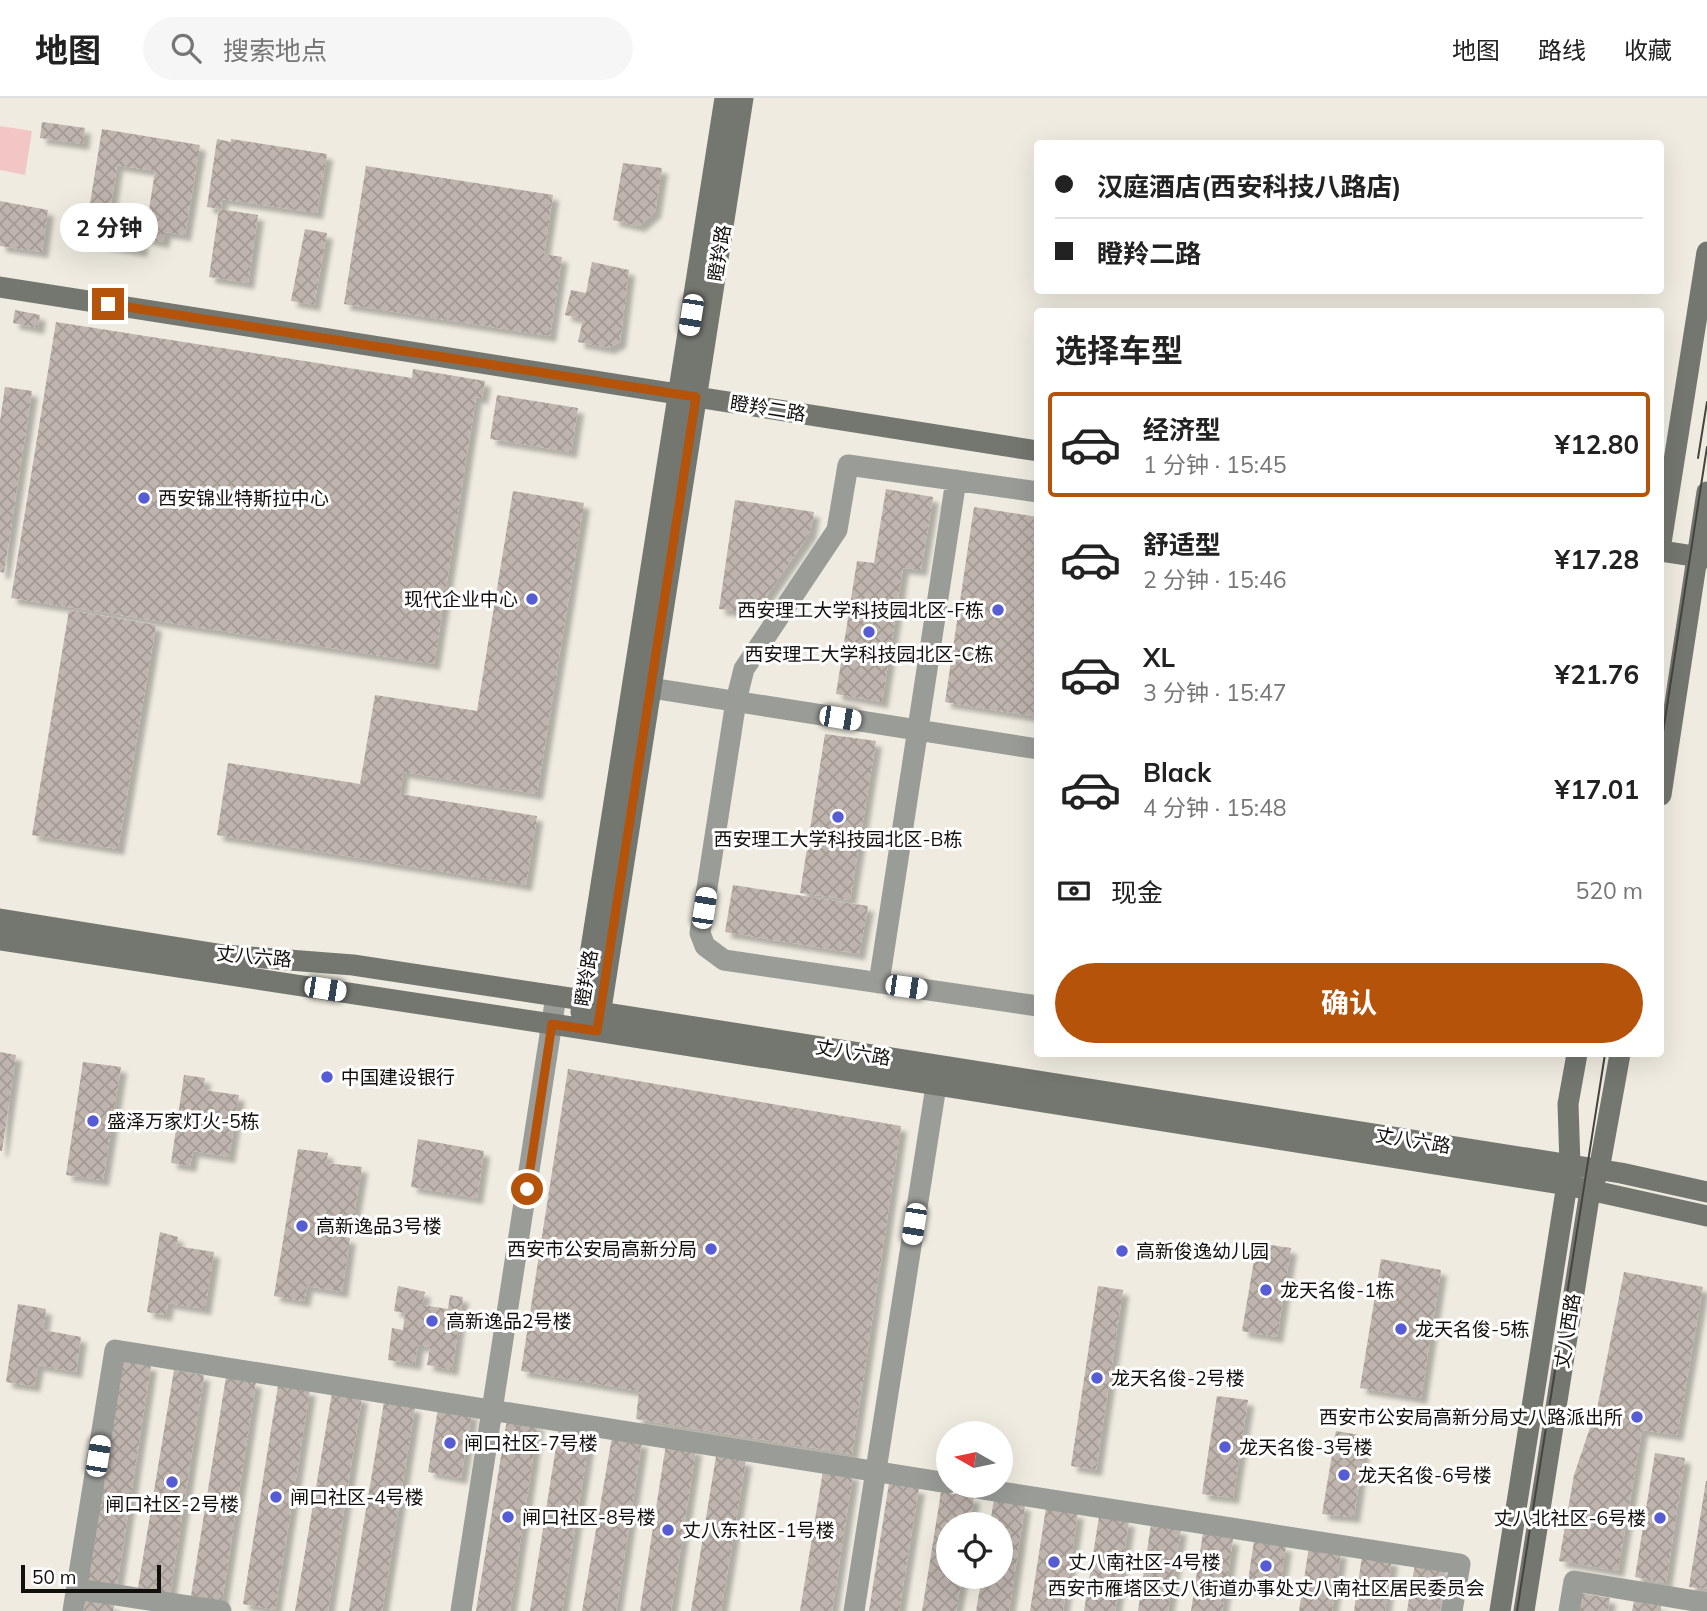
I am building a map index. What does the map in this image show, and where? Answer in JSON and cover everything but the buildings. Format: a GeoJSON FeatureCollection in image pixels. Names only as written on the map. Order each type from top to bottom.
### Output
{"type":"FeatureCollection","features":[{"type":"Feature","properties":{"kind":"main road","name":"瞪羚路"},"geometry":{"type":"LineString","coordinates":[[590,1018],[651,688],[724,98]]}},
{"type":"Feature","properties":{"kind":"main road","name":"瞪羚路"},"geometry":{"type":"LineString","coordinates":[[590,1018],[687,395],[743,98]]}},
{"type":"Feature","properties":{"kind":"main road"},"geometry":{"type":"LineString","coordinates":[[1664,524],[1707,251]]}},
{"type":"Feature","properties":{"kind":"main road","name":"瞪羚二路"},"geometry":{"type":"LineString","coordinates":[[0,287],[1034,450]]}},
{"type":"Feature","properties":{"kind":"main road"},"geometry":{"type":"LineString","coordinates":[[1664,778],[1702,557],[1707,492]]}},
{"type":"Feature","properties":{"kind":"main road"},"geometry":{"type":"LineString","coordinates":[[1664,551],[1702,557]]}},
{"type":"Feature","properties":{"kind":"main road","name":"丈八六路"},"geometry":{"type":"LineString","coordinates":[[0,919],[223,955],[353,965],[556,996],[590,1018],[936,1086],[1568,1175],[1599,1170],[1707,1192]]}},
{"type":"Feature","properties":{"kind":"main road","name":"丈八六路"},"geometry":{"type":"LineString","coordinates":[[0,940],[552,1024],[590,1018],[1568,1175],[1590,1191],[1707,1216]]}},
{"type":"Feature","properties":{"kind":"main road","name":"丈八西路"},"geometry":{"type":"LineString","coordinates":[[1500,1611],[1568,1175],[1568,1104],[1576,1057]]}},
{"type":"Feature","properties":{"kind":"main road","name":"丈八西路"},"geometry":{"type":"LineString","coordinates":[[1524,1611],[1590,1191],[1599,1170],[1619,1057]]}},
{"type":"Feature","properties":{"kind":"street"},"geometry":{"type":"LineString","coordinates":[[1034,491],[848,465],[837,530],[744,669],[736,701],[700,933],[705,946],[724,960],[1034,1005]]}},
{"type":"Feature","properties":{"kind":"street"},"geometry":{"type":"LineString","coordinates":[[879,983],[956,480]]}},
{"type":"Feature","properties":{"kind":"street"},"geometry":{"type":"LineString","coordinates":[[651,688],[1034,748]]}},
{"type":"Feature","properties":{"kind":"street"},"geometry":{"type":"LineString","coordinates":[[461,1611],[556,996]]}},
{"type":"Feature","properties":{"kind":"street"},"geometry":{"type":"LineString","coordinates":[[854,1611],[936,1086]]}},
{"type":"Feature","properties":{"kind":"street"},"geometry":{"type":"LineString","coordinates":[[73,1611],[115,1350],[936,1481]]}},
{"type":"Feature","properties":{"kind":"street"},"geometry":{"type":"LineString","coordinates":[[1013,1494],[1460,1564],[1452,1611]]}},
{"type":"Feature","properties":{"kind":"street"},"geometry":{"type":"LineString","coordinates":[[1569,1611],[1574,1581],[1707,1603]]}},
{"type":"Feature","properties":{"kind":"street"},"geometry":{"type":"LineString","coordinates":[[77,1589],[220,1611]]}},
{"type":"Feature","properties":{"kind":"shaded area"},"geometry":{"type":"Polygon","coordinates":[[[0,126],[32,131],[25,175],[0,170],[0,126]]]}},
{"type":"Feature","properties":{"kind":"tram line"},"geometry":{"type":"LineString","coordinates":[[1698,458],[1707,402]]}},
{"type":"Feature","properties":{"kind":"tram line"},"geometry":{"type":"LineString","coordinates":[[1664,726],[1707,447]]}},
{"type":"Feature","properties":{"kind":"tram line"},"geometry":{"type":"LineString","coordinates":[[1517,1611],[1605,1057]]}},
{"type":"Feature","properties":{"kind":"place","name":"西安锦业特斯拉中心"},"geometry":{"type":"Point","coordinates":[144,498]}},
{"type":"Feature","properties":{"kind":"place","name":"现代企业中心"},"geometry":{"type":"Point","coordinates":[532,599]}},
{"type":"Feature","properties":{"kind":"place","name":"西安理工大学科技园北区-F栋"},"geometry":{"type":"Point","coordinates":[998,610]}},
{"type":"Feature","properties":{"kind":"place","name":"西安理工大学科技园北区-C栋"},"geometry":{"type":"Point","coordinates":[869,632]}},
{"type":"Feature","properties":{"kind":"place","name":"西安理工大学科技园北区-B栋"},"geometry":{"type":"Point","coordinates":[838,817]}},
{"type":"Feature","properties":{"kind":"place","name":"中国建设银行"},"geometry":{"type":"Point","coordinates":[327,1077]}},
{"type":"Feature","properties":{"kind":"place","name":"盛泽万家灯火-5栋"},"geometry":{"type":"Point","coordinates":[93,1121]}},
{"type":"Feature","properties":{"kind":"place","name":"高新逸品3号楼"},"geometry":{"type":"Point","coordinates":[302,1226]}},
{"type":"Feature","properties":{"kind":"place","name":"西安市公安局高新分局"},"geometry":{"type":"Point","coordinates":[711,1249]}},
{"type":"Feature","properties":{"kind":"place","name":"高新俊逸幼儿园"},"geometry":{"type":"Point","coordinates":[1122,1251]}},
{"type":"Feature","properties":{"kind":"place","name":"龙天名俊-1栋"},"geometry":{"type":"Point","coordinates":[1266,1290]}},
{"type":"Feature","properties":{"kind":"place","name":"高新逸品2号楼"},"geometry":{"type":"Point","coordinates":[432,1321]}},
{"type":"Feature","properties":{"kind":"place","name":"龙天名俊-5栋"},"geometry":{"type":"Point","coordinates":[1401,1329]}},
{"type":"Feature","properties":{"kind":"place","name":"龙天名俊-2号楼"},"geometry":{"type":"Point","coordinates":[1097,1378]}},
{"type":"Feature","properties":{"kind":"place","name":"西安市公安局高新分局丈八路派出所"},"geometry":{"type":"Point","coordinates":[1637,1417]}},
{"type":"Feature","properties":{"kind":"place","name":"闸口社区-7号楼"},"geometry":{"type":"Point","coordinates":[450,1443]}},
{"type":"Feature","properties":{"kind":"place","name":"龙天名俊-3号楼"},"geometry":{"type":"Point","coordinates":[1225,1447]}},
{"type":"Feature","properties":{"kind":"place","name":"龙天名俊-6号楼"},"geometry":{"type":"Point","coordinates":[1344,1475]}},
{"type":"Feature","properties":{"kind":"place","name":"闸口社区-2号楼"},"geometry":{"type":"Point","coordinates":[172,1482]}},
{"type":"Feature","properties":{"kind":"place","name":"闸口社区-4号楼"},"geometry":{"type":"Point","coordinates":[276,1497]}},
{"type":"Feature","properties":{"kind":"place","name":"闸口社区-8号楼"},"geometry":{"type":"Point","coordinates":[508,1517]}},
{"type":"Feature","properties":{"kind":"place","name":"丈八北社区-6号楼"},"geometry":{"type":"Point","coordinates":[1660,1518]}},
{"type":"Feature","properties":{"kind":"place","name":"丈八东社区-1号楼"},"geometry":{"type":"Point","coordinates":[668,1530]}},
{"type":"Feature","properties":{"kind":"place","name":"丈八南社区-4号楼"},"geometry":{"type":"Point","coordinates":[1054,1562]}},
{"type":"Feature","properties":{"kind":"place","name":"西安市雁塔区丈八街道办事处丈八南社区居民委员会"},"geometry":{"type":"Point","coordinates":[1266,1566]}},
{"type":"Feature","properties":{"kind":"route"},"geometry":{"type":"LineString","coordinates":[[108,304],[696,397],[597,1031],[552,1024],[527,1189]]}}]}
